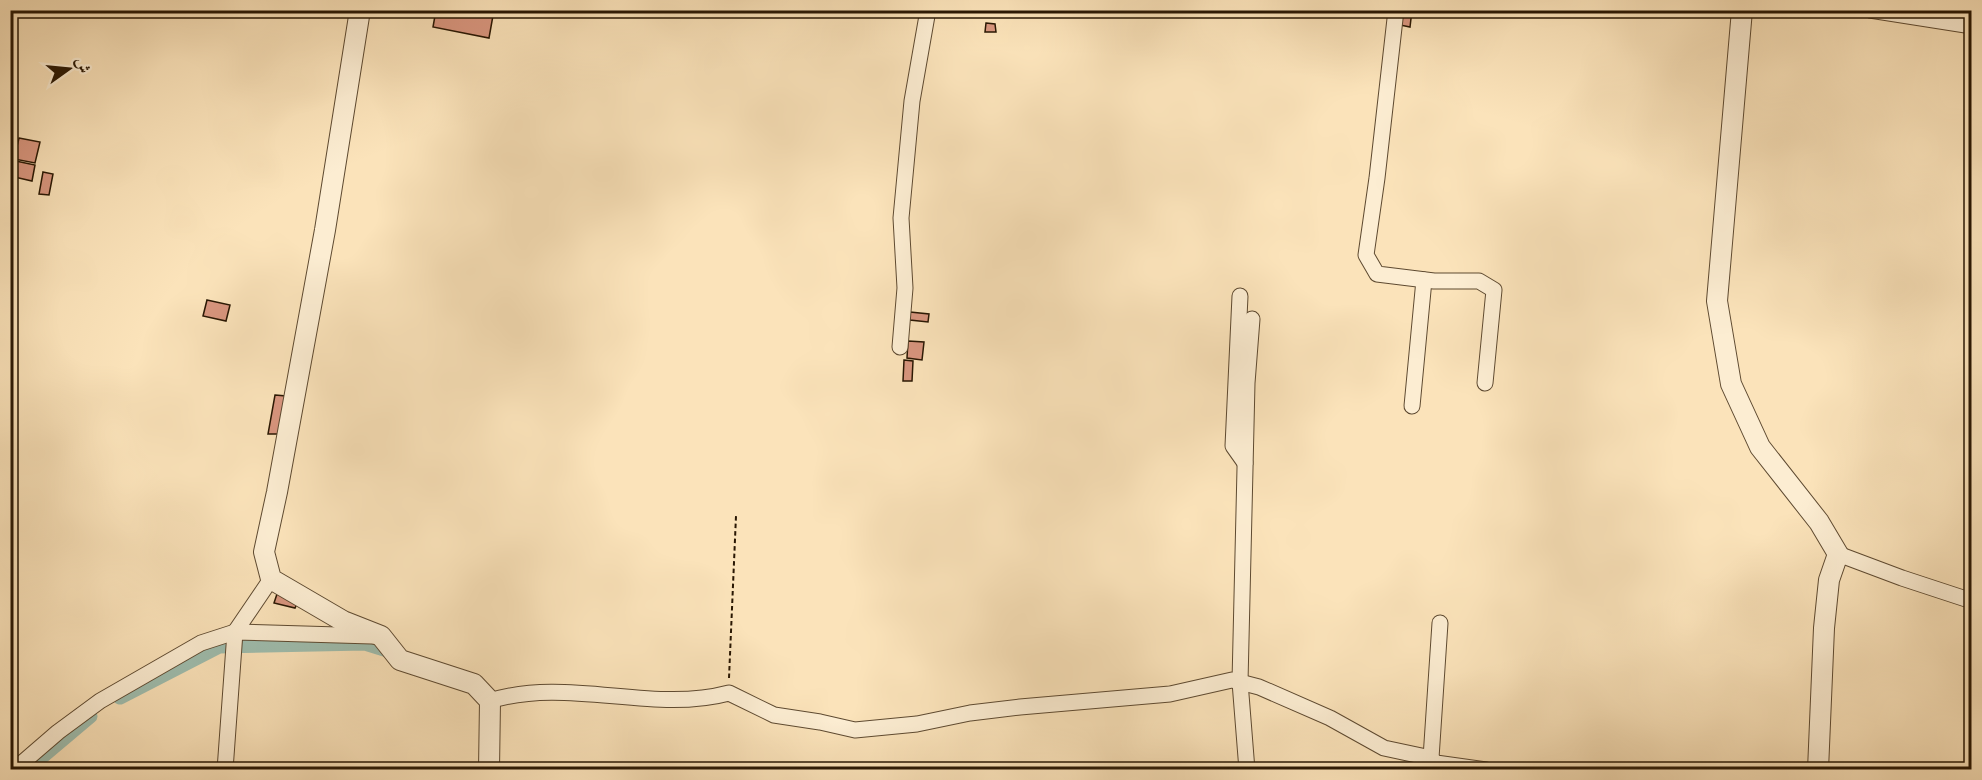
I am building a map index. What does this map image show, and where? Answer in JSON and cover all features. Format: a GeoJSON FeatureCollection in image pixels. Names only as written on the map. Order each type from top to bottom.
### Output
{"type":"FeatureCollection","features":[{"type":"Feature","properties":{"kind":"street"},"geometry":{"type":"LineString","coordinates":[[360,10],[325,230],[264,552],[271,579],[343,621],[381,636],[400,660],[474,684],[490,701],[489,770]]}},
{"type":"Feature","properties":{"kind":"street"},"geometry":{"type":"LineString","coordinates":[[900,347],[905,288],[901,218],[912,101],[928,10]]}},
{"type":"Feature","properties":{"kind":"street"},"geometry":{"type":"LineString","coordinates":[[1396,10],[1366,255],[1377,274],[1424,280],[1479,281],[1494,290],[1485,383]]}},
{"type":"Feature","properties":{"kind":"street"},"geometry":{"type":"LineString","coordinates":[[1742,10],[1717,302],[1731,384],[1760,447],[1820,522],[1838,554],[1902,579],[1971,601]]}},
{"type":"Feature","properties":{"kind":"street"},"geometry":{"type":"LineString","coordinates":[[1870,10],[1971,26]]}},
{"type":"Feature","properties":{"kind":"street"},"geometry":{"type":"LineString","coordinates":[[1412,406],[1424,280]]}},
{"type":"Feature","properties":{"kind":"street"},"geometry":{"type":"LineString","coordinates":[[1240,296],[1233,446],[1245,463]]}},
{"type":"Feature","properties":{"kind":"street"},"geometry":{"type":"LineString","coordinates":[[1246,770],[1240,682],[1247,383],[1252,319]]}},
{"type":"Feature","properties":{"kind":"street"},"geometry":{"type":"LineString","coordinates":[[1818,770],[1824,628],[1829,580],[1838,554]]}},
{"type":"Feature","properties":{"kind":"street"},"geometry":{"type":"LineString","coordinates":[[225,770],[235,633],[271,579]]}},
{"type":"Feature","properties":{"kind":"street"},"geometry":{"type":"LineString","coordinates":[[1431,758],[1440,623]]}},
{"type":"Feature","properties":{"kind":"street"},"geometry":{"type":"LineString","coordinates":[[14,770],[58,732],[100,701],[201,643],[235,633],[381,636]]}},
{"type":"Feature","properties":{"kind":"street"},"geometry":{"type":"LineString","coordinates":[[490,701],[510,695],[579,692],[666,700],[708,698],[729,693],[774,715],[855,730],[917,724],[970,713],[1020,707],[1170,694],[1233,680],[1259,687],[1330,718],[1384,748],[1431,758],[1436,763],[1486,770]]}},
{"type":"Feature","properties":{"kind":"path"},"geometry":{"type":"LineString","coordinates":[[729,693],[736,516]]}},
{"type":"Feature","properties":{"kind":"building"},"geometry":{"type":"Polygon","coordinates":[[[436,10],[494,10],[489,38],[433,27],[436,10]]]}},
{"type":"Feature","properties":{"kind":"building"},"geometry":{"type":"Polygon","coordinates":[[[935,10],[952,10],[952,17],[935,15],[935,10]]]}},
{"type":"Feature","properties":{"kind":"building"},"geometry":{"type":"Polygon","coordinates":[[[1401,10],[1412,10],[1410,27],[1400,25],[1401,10]]]}},
{"type":"Feature","properties":{"kind":"building"},"geometry":{"type":"Polygon","coordinates":[[[986,23],[995,24],[996,32],[985,32],[986,23]]]}},
{"type":"Feature","properties":{"kind":"building"},"geometry":{"type":"Polygon","coordinates":[[[19,138],[40,142],[35,163],[14,159],[19,138]]]}},
{"type":"Feature","properties":{"kind":"building"},"geometry":{"type":"Polygon","coordinates":[[[11,160],[35,165],[32,181],[10,176],[11,160]]]}},
{"type":"Feature","properties":{"kind":"building"},"geometry":{"type":"Polygon","coordinates":[[[43,172],[53,174],[49,195],[39,194],[43,172]]]}},
{"type":"Feature","properties":{"kind":"building"},"geometry":{"type":"Polygon","coordinates":[[[207,300],[230,305],[226,321],[203,316],[207,300]]]}},
{"type":"Feature","properties":{"kind":"building"},"geometry":{"type":"Polygon","coordinates":[[[910,312],[929,314],[928,322],[910,320],[910,312]]]}},
{"type":"Feature","properties":{"kind":"building"},"geometry":{"type":"Polygon","coordinates":[[[908,341],[924,342],[922,360],[907,358],[908,341]]]}},
{"type":"Feature","properties":{"kind":"building"},"geometry":{"type":"Polygon","coordinates":[[[904,360],[913,361],[912,381],[903,381],[904,360]]]}},
{"type":"Feature","properties":{"kind":"building"},"geometry":{"type":"Polygon","coordinates":[[[275,395],[286,396],[280,434],[268,434],[275,395]]]}},
{"type":"Feature","properties":{"kind":"building"},"geometry":{"type":"Polygon","coordinates":[[[277,594],[298,601],[295,608],[274,603],[277,594]]]}},
{"type":"Feature","properties":{"kind":"waterway"},"geometry":{"type":"LineString","coordinates":[[120,697],[219,646],[365,643],[394,652]]}},
{"type":"Feature","properties":{"kind":"waterway"},"geometry":{"type":"LineString","coordinates":[[26,770],[90,716]]}}]}
